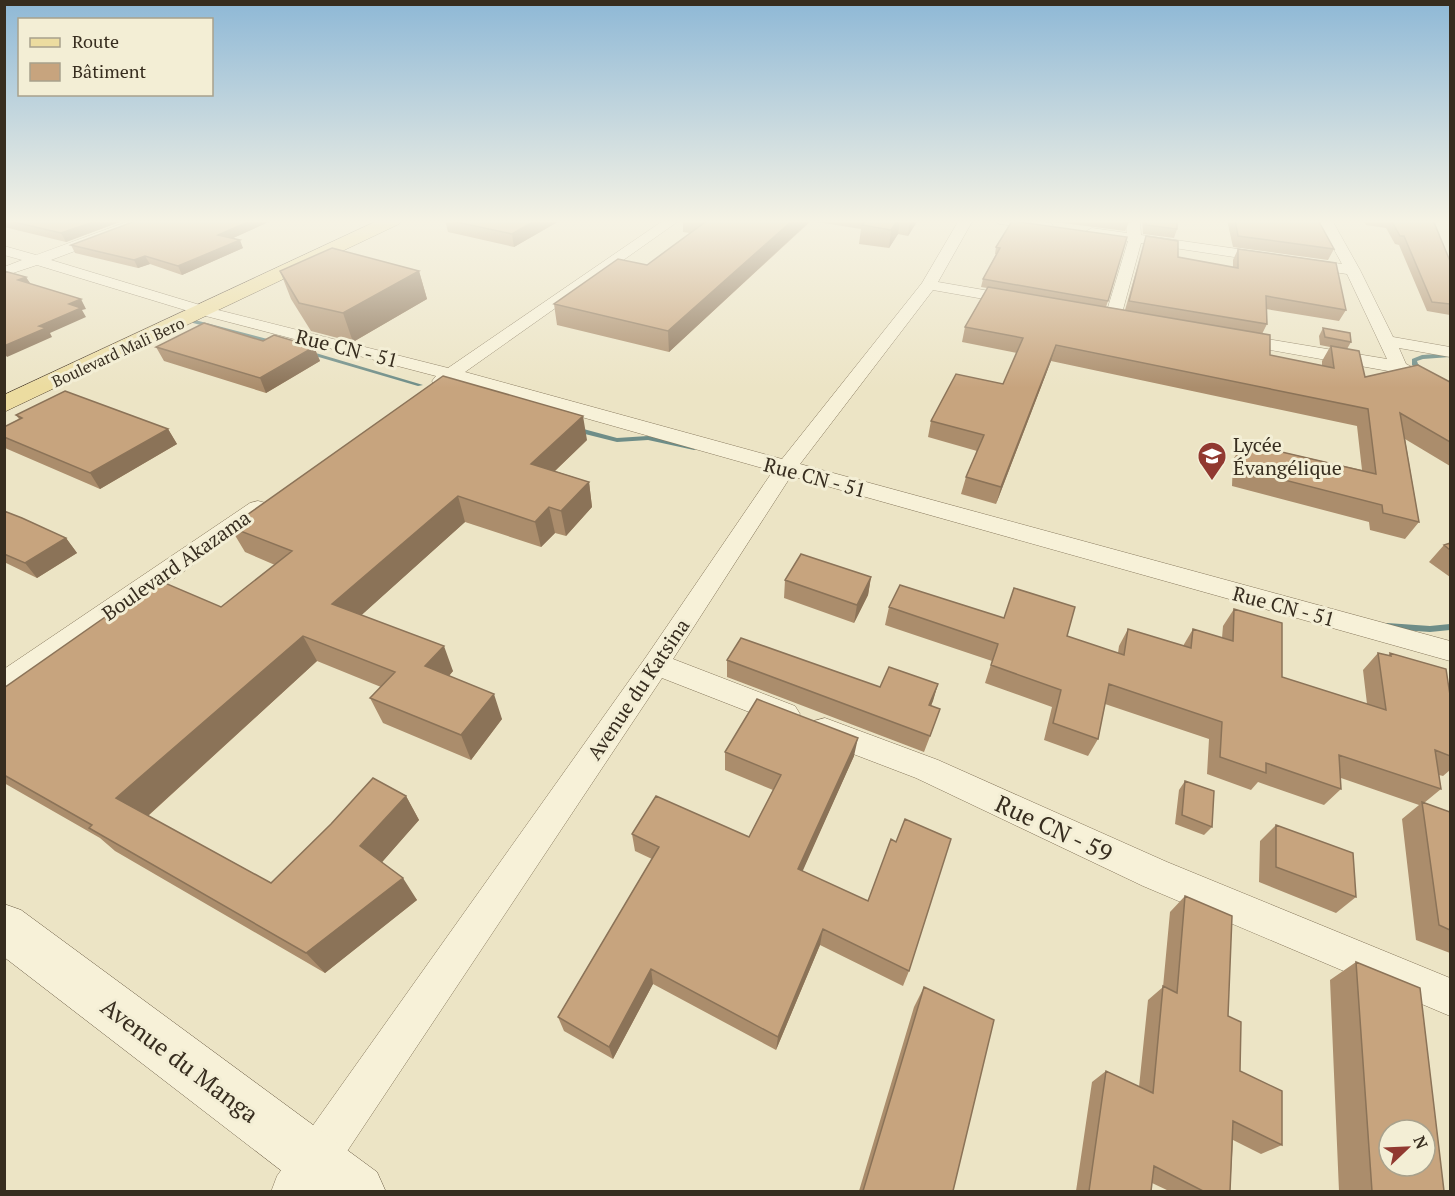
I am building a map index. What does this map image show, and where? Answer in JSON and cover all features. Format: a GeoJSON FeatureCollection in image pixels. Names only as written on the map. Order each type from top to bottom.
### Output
{"type":"FeatureCollection","features":[{"type":"Feature","properties":{"kind":"main road","name":"Boulevard Mali Bero"},"geometry":{"type":"LineString","coordinates":[[4,383],[239,276]]}},
{"type":"Feature","properties":{"kind":"main road","name":"Boulevard Mali Bero"},"geometry":{"type":"LineString","coordinates":[[4,405],[277,276]]}},
{"type":"Feature","properties":{"kind":"street","name":"Rue CN - 51"},"geometry":{"type":"LineString","coordinates":[[89,276],[204,311],[450,374],[785,469],[1450,651]]}},
{"type":"Feature","properties":{"kind":"street"},"geometry":{"type":"LineString","coordinates":[[421,394],[592,276]]}},
{"type":"Feature","properties":{"kind":"street","name":"Avenue du Katsina"},"geometry":{"type":"LineString","coordinates":[[304,1177],[656,664],[785,469],[934,276]]}},
{"type":"Feature","properties":{"kind":"street"},"geometry":{"type":"LineString","coordinates":[[1092,313],[1119,318],[1128,276]]}},
{"type":"Feature","properties":{"kind":"street"},"geometry":{"type":"LineString","coordinates":[[1356,276],[1399,367]]}},
{"type":"Feature","properties":{"kind":"street"},"geometry":{"type":"LineString","coordinates":[[929,285],[1031,302]]}},
{"type":"Feature","properties":{"kind":"street"},"geometry":{"type":"LineString","coordinates":[[1216,335],[1399,367],[1450,393]]}},
{"type":"Feature","properties":{"kind":"street"},"geometry":{"type":"LineString","coordinates":[[1386,341],[1450,352]]}},
{"type":"Feature","properties":{"kind":"street","name":"Boulevard Akazama"},"geometry":{"type":"LineString","coordinates":[[4,684],[276,495]]}},
{"type":"Feature","properties":{"kind":"street","name":"Rue CN - 59"},"geometry":{"type":"LineString","coordinates":[[656,664],[927,769],[1155,874],[1450,998]]}},
{"type":"Feature","properties":{"kind":"street","name":"Avenue du Manga"},"geometry":{"type":"LineString","coordinates":[[4,927],[304,1177],[357,1191]]}},
{"type":"Feature","properties":{"kind":"building"},"geometry":{"type":"Polygon","coordinates":[[[4,276],[26,277],[18,280],[81,299],[69,304],[81,308],[39,326],[46,328],[4,346],[4,276]]]}},
{"type":"Feature","properties":{"kind":"building"},"geometry":{"type":"Polygon","coordinates":[[[283,276],[410,276],[343,313],[299,303],[283,276]]]}},
{"type":"Feature","properties":{"kind":"building"},"geometry":{"type":"Polygon","coordinates":[[[594,276],[730,276],[668,331],[554,304],[594,276]]]}},
{"type":"Feature","properties":{"kind":"building"},"geometry":{"type":"Polygon","coordinates":[[[985,276],[1115,276],[1108,301],[983,279],[985,276]]]}},
{"type":"Feature","properties":{"kind":"building"},"geometry":{"type":"Polygon","coordinates":[[[1136,276],[1339,276],[1346,310],[1266,296],[1267,324],[1129,301],[1136,276]]]}},
{"type":"Feature","properties":{"kind":"building"},"geometry":{"type":"Polygon","coordinates":[[[1421,276],[1450,276],[1450,304],[1432,302],[1421,276]]]}},
{"type":"Feature","properties":{"kind":"building"},"geometry":{"type":"Polygon","coordinates":[[[988,287],[1270,335],[1270,355],[1334,368],[1331,346],[1359,351],[1365,377],[1418,365],[1450,382],[1450,442],[1400,413],[1419,522],[1383,513],[1382,505],[1242,469],[1243,443],[1376,474],[1368,409],[1056,345],[1001,487],[966,477],[984,435],[931,421],[956,374],[1003,384],[1023,338],[965,327],[988,287]]]}},
{"type":"Feature","properties":{"kind":"building"},"geometry":{"type":"Polygon","coordinates":[[[204,323],[263,341],[274,335],[314,347],[260,378],[156,347],[204,323]]]}},
{"type":"Feature","properties":{"kind":"building"},"geometry":{"type":"Polygon","coordinates":[[[1323,328],[1350,333],[1351,342],[1325,337],[1323,328]]]}},
{"type":"Feature","properties":{"kind":"building"},"geometry":{"type":"Polygon","coordinates":[[[443,376],[583,416],[531,464],[589,482],[561,511],[549,507],[535,522],[458,496],[332,604],[444,646],[425,666],[494,694],[461,735],[370,698],[395,672],[303,636],[116,798],[271,883],[331,824],[373,778],[406,796],[360,846],[403,878],[306,953],[89,828],[92,825],[4,775],[4,688],[158,580],[221,607],[292,551],[230,527],[443,376]]]}},
{"type":"Feature","properties":{"kind":"building"},"geometry":{"type":"Polygon","coordinates":[[[65,391],[168,429],[90,473],[4,437],[4,427],[22,418],[16,415],[65,391]]]}},
{"type":"Feature","properties":{"kind":"building"},"geometry":{"type":"Polygon","coordinates":[[[4,511],[66,538],[25,563],[4,554],[4,511]]]}},
{"type":"Feature","properties":{"kind":"building"},"geometry":{"type":"Polygon","coordinates":[[[801,554],[871,577],[857,605],[785,580],[801,554]]]}},
{"type":"Feature","properties":{"kind":"building"},"geometry":{"type":"Polygon","coordinates":[[[900,585],[1004,618],[1014,588],[1075,607],[1067,636],[1124,655],[1128,629],[1191,648],[1193,629],[1233,641],[1234,609],[1282,623],[1282,677],[1386,710],[1378,653],[1391,656],[1390,653],[1446,669],[1450,695],[1450,756],[1435,750],[1441,789],[1339,755],[1341,789],[1266,763],[1266,773],[1220,757],[1222,722],[1109,684],[1098,739],[1053,723],[1061,690],[991,665],[998,644],[889,607],[900,585]]]}},
{"type":"Feature","properties":{"kind":"building"},"geometry":{"type":"Polygon","coordinates":[[[741,638],[880,687],[889,667],[938,684],[929,705],[940,709],[930,736],[727,660],[741,638]]]}},
{"type":"Feature","properties":{"kind":"building"},"geometry":{"type":"Polygon","coordinates":[[[757,699],[858,738],[798,869],[868,901],[891,839],[896,842],[905,819],[951,839],[909,971],[823,929],[778,1037],[651,969],[609,1047],[558,1017],[659,847],[632,834],[656,796],[749,837],[781,775],[725,752],[757,699]]]}},
{"type":"Feature","properties":{"kind":"building"},"geometry":{"type":"Polygon","coordinates":[[[1185,781],[1214,791],[1212,827],[1182,815],[1185,781]]]}},
{"type":"Feature","properties":{"kind":"building"},"geometry":{"type":"Polygon","coordinates":[[[1422,802],[1450,812],[1450,930],[1439,925],[1422,802]]]}},
{"type":"Feature","properties":{"kind":"building"},"geometry":{"type":"Polygon","coordinates":[[[1276,825],[1353,853],[1356,897],[1276,867],[1276,825]]]}},
{"type":"Feature","properties":{"kind":"building"},"geometry":{"type":"Polygon","coordinates":[[[1185,896],[1232,916],[1228,1016],[1241,1022],[1240,1071],[1282,1091],[1282,1145],[1233,1121],[1230,1191],[1203,1191],[1154,1166],[1151,1191],[1089,1191],[1106,1071],[1153,1093],[1163,986],[1177,993],[1185,896]]]}},
{"type":"Feature","properties":{"kind":"building"},"geometry":{"type":"Polygon","coordinates":[[[1356,962],[1420,988],[1435,1118],[1377,1118],[1377,1178],[1437,1178],[1437,1132],[1444,1191],[1372,1191],[1356,962]]]}},
{"type":"Feature","properties":{"kind":"building"},"geometry":{"type":"Polygon","coordinates":[[[924,987],[994,1020],[953,1191],[863,1191],[924,987]]]}},
{"type":"Feature","properties":{"kind":"waterway"},"geometry":{"type":"LineString","coordinates":[[195,322],[277,343]]}},
{"type":"Feature","properties":{"kind":"waterway"},"geometry":{"type":"LineString","coordinates":[[307,352],[420,385]]}},
{"type":"Feature","properties":{"kind":"waterway"},"geometry":{"type":"LineString","coordinates":[[1425,372],[1415,365],[1414,360],[1422,357],[1450,355]]}},
{"type":"Feature","properties":{"kind":"waterway"},"geometry":{"type":"LineString","coordinates":[[576,429],[617,440],[648,438],[694,448]]}},
{"type":"Feature","properties":{"kind":"waterway"},"geometry":{"type":"LineString","coordinates":[[1387,626],[1430,629],[1450,627]]}},
{"type":"Feature","properties":{"kind":"place","name":"Lycée Évangélique"},"geometry":{"type":"Point","coordinates":[1212,482]}}]}
